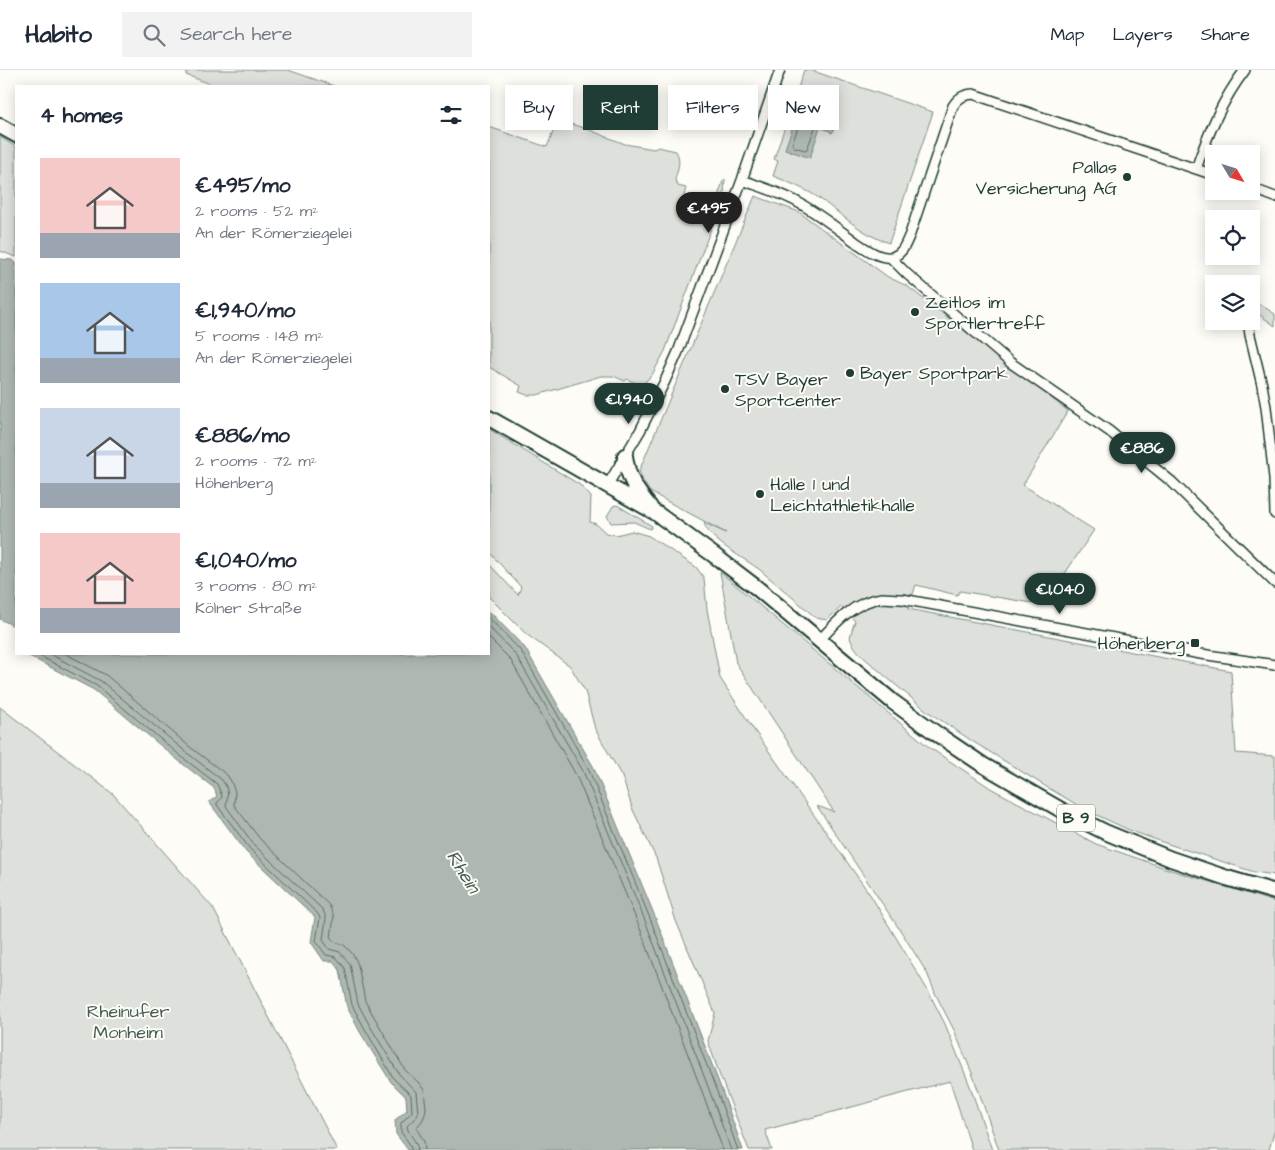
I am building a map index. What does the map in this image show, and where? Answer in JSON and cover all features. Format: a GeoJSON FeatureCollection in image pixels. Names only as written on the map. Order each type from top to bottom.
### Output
{"type":"FeatureCollection","features":[{"type":"Feature","properties":{"kind":"main road"},"geometry":{"type":"LineString","coordinates":[[0,126],[15,134]]}},
{"type":"Feature","properties":{"kind":"main road","name":"B 9"},"geometry":{"type":"LineString","coordinates":[[490,419],[656,513],[757,588],[893,702],[983,765],[1063,811],[1105,832],[1171,860],[1275,892]]}},
{"type":"Feature","properties":{"kind":"main road"},"geometry":{"type":"LineString","coordinates":[[626,456],[627,468],[632,482],[656,513]]}},
{"type":"Feature","properties":{"kind":"street"},"geometry":{"type":"LineString","coordinates":[[608,486],[626,456],[678,352],[742,180],[780,70]]}},
{"type":"Feature","properties":{"kind":"street"},"geometry":{"type":"LineString","coordinates":[[1196,169],[1224,100],[1245,70]]}},
{"type":"Feature","properties":{"kind":"street"},"geometry":{"type":"LineString","coordinates":[[742,180],[800,203],[877,255],[890,257],[899,254],[906,243],[953,106],[964,95],[972,94],[1205,172]]}},
{"type":"Feature","properties":{"kind":"street"},"geometry":{"type":"LineString","coordinates":[[1260,191],[1275,197]]}},
{"type":"Feature","properties":{"kind":"street"},"geometry":{"type":"LineString","coordinates":[[890,257],[907,274],[1011,363],[1109,431],[1172,482],[1274,579]]}},
{"type":"Feature","properties":{"kind":"street"},"geometry":{"type":"LineString","coordinates":[[1249,330],[1266,407],[1274,478],[1275,514]]}},
{"type":"Feature","properties":{"kind":"street"},"geometry":{"type":"LineString","coordinates":[[819,641],[846,613],[858,605],[884,598],[892,598],[1230,659],[1275,665]]}},
{"type":"Feature","properties":{"kind":"green space"},"geometry":{"type":"Polygon","coordinates":[[[188,70],[288,70],[331,85],[213,85],[186,75],[188,70]]]}},
{"type":"Feature","properties":{"kind":"green space"},"geometry":{"type":"Polygon","coordinates":[[[804,70],[810,70],[933,112],[889,243],[869,235],[811,193],[773,176],[778,161],[774,159],[784,130],[839,130],[839,85],[799,85],[804,70]]]}},
{"type":"Feature","properties":{"kind":"green space"},"geometry":{"type":"Polygon","coordinates":[[[573,125],[583,128],[583,130],[590,130],[625,144],[654,149],[658,147],[676,151],[679,162],[675,180],[678,186],[686,188],[684,196],[715,205],[725,179],[724,194],[665,351],[652,375],[641,386],[627,379],[625,381],[613,376],[601,376],[537,395],[527,395],[519,392],[521,386],[490,368],[490,127],[547,147],[554,130],[573,130],[573,125]]]}},
{"type":"Feature","properties":{"kind":"green space"},"geometry":{"type":"Polygon","coordinates":[[[0,137],[15,146],[15,257],[0,251],[0,137]]]}},
{"type":"Feature","properties":{"kind":"green space"},"geometry":{"type":"Polygon","coordinates":[[[755,196],[799,212],[888,277],[907,286],[1068,411],[1023,485],[1094,530],[1044,605],[960,591],[957,595],[916,585],[908,609],[1231,671],[1236,753],[1275,756],[1275,875],[1254,872],[1129,830],[1086,810],[1045,786],[927,711],[885,676],[860,654],[853,645],[850,638],[855,621],[841,607],[827,620],[816,618],[760,570],[720,543],[707,530],[704,523],[726,533],[650,492],[639,471],[755,196]]]}},
{"type":"Feature","properties":{"kind":"green space"},"geometry":{"type":"Polygon","coordinates":[[[1260,304],[1275,314],[1275,326],[1260,315],[1260,304]]]}},
{"type":"Feature","properties":{"kind":"green space"},"geometry":{"type":"Polygon","coordinates":[[[490,430],[580,485],[591,497],[590,522],[596,524],[606,533],[616,535],[632,531],[649,536],[696,567],[704,578],[707,609],[720,678],[754,730],[871,896],[927,989],[945,1024],[970,1086],[992,1150],[972,1150],[950,1081],[765,1130],[772,1150],[749,1150],[708,1041],[715,1013],[676,921],[656,858],[633,810],[622,777],[595,729],[585,691],[570,666],[526,634],[490,598],[490,565],[518,595],[521,587],[490,553],[490,430]]]}},
{"type":"Feature","properties":{"kind":"green space"},"geometry":{"type":"Polygon","coordinates":[[[617,505],[652,526],[650,529],[634,522],[611,523],[607,516],[613,506],[617,505]]]}},
{"type":"Feature","properties":{"kind":"green space"},"geometry":{"type":"Polygon","coordinates":[[[720,572],[930,748],[992,789],[1096,844],[1171,870],[1275,902],[1275,1129],[1269,1150],[999,1150],[974,1078],[927,973],[817,806],[834,812],[736,663],[720,572]]]}},
{"type":"Feature","properties":{"kind":"green space","name":"Rheinufer Monheim"},"geometry":{"type":"Polygon","coordinates":[[[0,707],[113,794],[213,908],[337,1150],[0,1150],[0,707]]]}},
{"type":"Feature","properties":{"kind":"water"},"geometry":{"type":"Polygon","coordinates":[[[792,130],[819,130],[810,158],[785,149],[792,130]]]}},
{"type":"Feature","properties":{"kind":"water"},"geometry":{"type":"Polygon","coordinates":[[[0,259],[12,260],[15,262],[15,626],[0,619],[0,259]]]}},
{"type":"Feature","properties":{"kind":"water","name":"Rhein"},"geometry":{"type":"Polygon","coordinates":[[[490,612],[525,648],[593,766],[656,919],[743,1150],[408,1150],[396,1134],[395,1120],[407,1110],[406,1097],[391,1082],[347,1007],[340,970],[333,961],[324,961],[311,942],[315,917],[246,852],[209,802],[217,796],[214,788],[94,690],[27,655],[490,655],[490,612]]]}},
{"type":"Feature","properties":{"kind":"place","name":"Pallas Versicherung AG"},"geometry":{"type":"Point","coordinates":[1127,177]}},
{"type":"Feature","properties":{"kind":"place","name":"Zeitlos im Sportlertreff"},"geometry":{"type":"Point","coordinates":[915,312]}},
{"type":"Feature","properties":{"kind":"place","name":"Bayer Sportpark"},"geometry":{"type":"Point","coordinates":[850,373]}},
{"type":"Feature","properties":{"kind":"place","name":"TSV Bayer Sportcenter"},"geometry":{"type":"Point","coordinates":[725,389]}},
{"type":"Feature","properties":{"kind":"place","name":"Halle 1 und Leichtathletikhalle"},"geometry":{"type":"Point","coordinates":[760,494]}},
{"type":"Feature","properties":{"kind":"place","name":"Höhenberg"},"geometry":{"type":"Point","coordinates":[1195,643]}}]}
